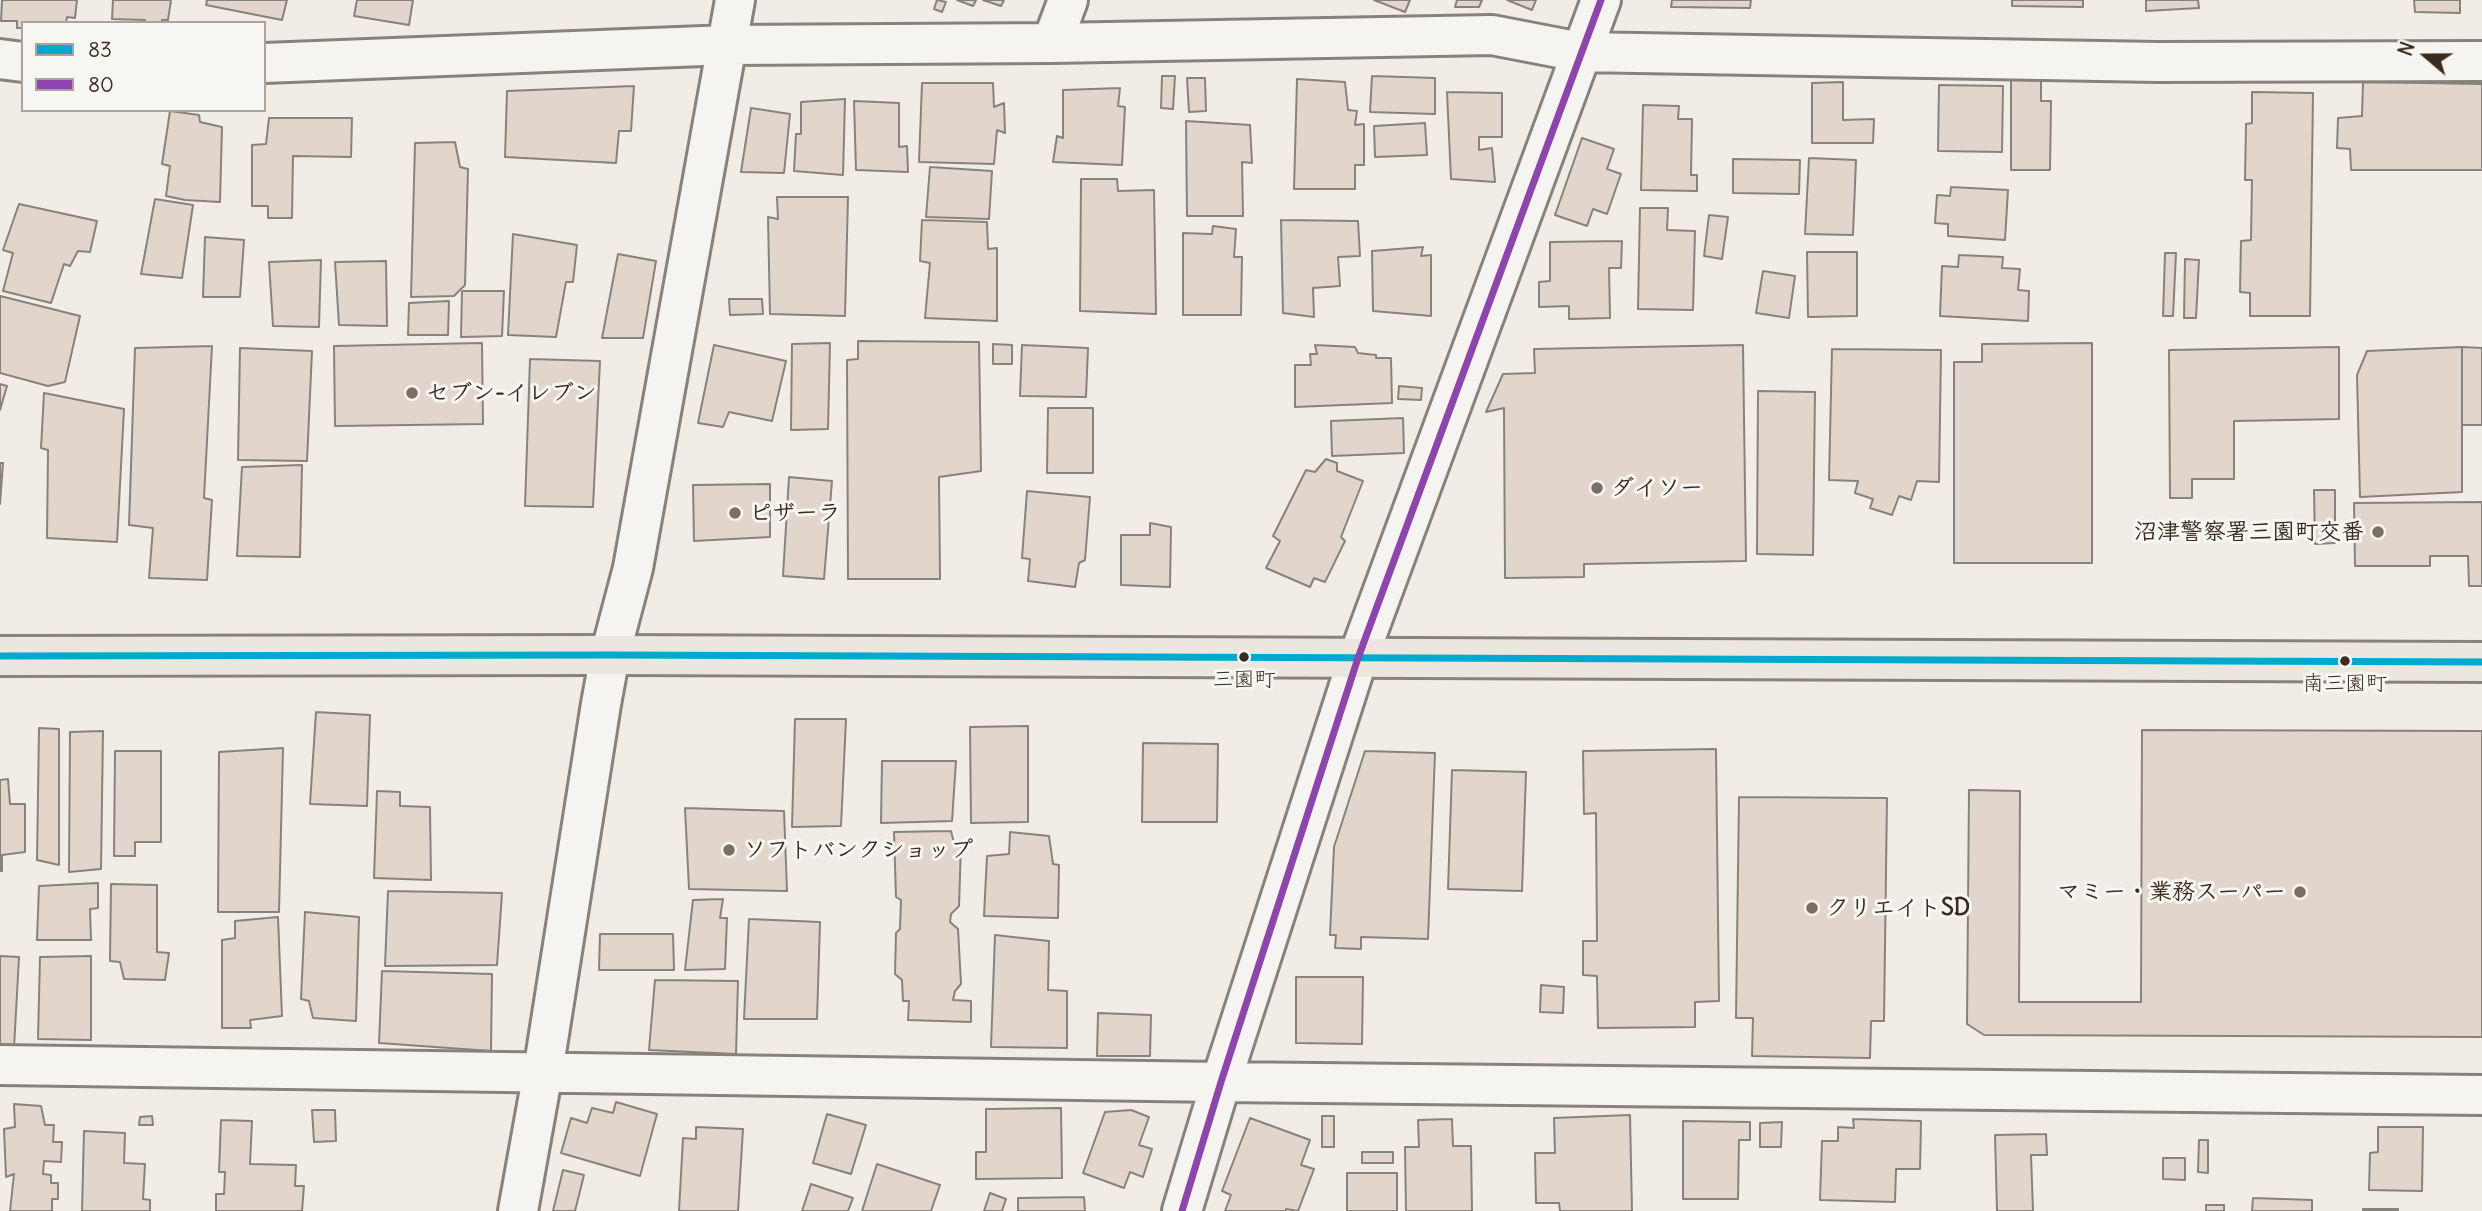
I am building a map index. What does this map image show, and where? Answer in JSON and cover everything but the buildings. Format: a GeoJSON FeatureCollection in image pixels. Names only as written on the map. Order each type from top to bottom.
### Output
{"type":"FeatureCollection","features":[{"type":"Feature","properties":{"kind":"highway"},"geometry":{"type":"LineString","coordinates":[[0,656],[610,655],[2482,662]]}},
{"type":"Feature","properties":{"kind":"street"},"geometry":{"type":"LineString","coordinates":[[518,1211],[610,655],[633,568],[735,0]]}},
{"type":"Feature","properties":{"kind":"street"},"geometry":{"type":"LineString","coordinates":[[1052,43],[1069,0]]}},
{"type":"Feature","properties":{"kind":"street"},"geometry":{"type":"LineString","coordinates":[[1182,1211],[1358,658],[1601,0]]}},
{"type":"Feature","properties":{"kind":"street"},"geometry":{"type":"LineString","coordinates":[[266,63],[729,45],[1052,43],[1492,35],[1580,52],[2158,62],[2482,61]]}},
{"type":"Feature","properties":{"kind":"street"},"geometry":{"type":"LineString","coordinates":[[0,59],[21,62]]}},
{"type":"Feature","properties":{"kind":"street"},"geometry":{"type":"LineString","coordinates":[[0,1065],[1221,1082],[2482,1095]]}},
{"type":"Feature","properties":{"kind":"transit line","name":"80"},"geometry":{"type":"LineString","coordinates":[[1182,1211],[1358,658],[1601,0]]}},
{"type":"Feature","properties":{"kind":"transit line","name":"83"},"geometry":{"type":"LineString","coordinates":[[0,656],[610,655],[2482,662]]}},
{"type":"Feature","properties":{"kind":"place","name":"セブン-イレブン"},"geometry":{"type":"Point","coordinates":[412,393]}},
{"type":"Feature","properties":{"kind":"place","name":"ダイソー"},"geometry":{"type":"Point","coordinates":[1597,488]}},
{"type":"Feature","properties":{"kind":"place","name":"ピザーラ"},"geometry":{"type":"Point","coordinates":[735,513]}},
{"type":"Feature","properties":{"kind":"place","name":"沼津警察署三園町交番"},"geometry":{"type":"Point","coordinates":[2378,532]}},
{"type":"Feature","properties":{"kind":"place","name":"三園町"},"geometry":{"type":"Point","coordinates":[1244,657]}},
{"type":"Feature","properties":{"kind":"place","name":"南三園町"},"geometry":{"type":"Point","coordinates":[2345,661]}},
{"type":"Feature","properties":{"kind":"place","name":"ソフトバンクショップ"},"geometry":{"type":"Point","coordinates":[729,850]}},
{"type":"Feature","properties":{"kind":"place","name":"マミー・業務スーパー"},"geometry":{"type":"Point","coordinates":[2300,892]}},
{"type":"Feature","properties":{"kind":"place","name":"クリエイトSD"},"geometry":{"type":"Point","coordinates":[1812,908]}}]}
